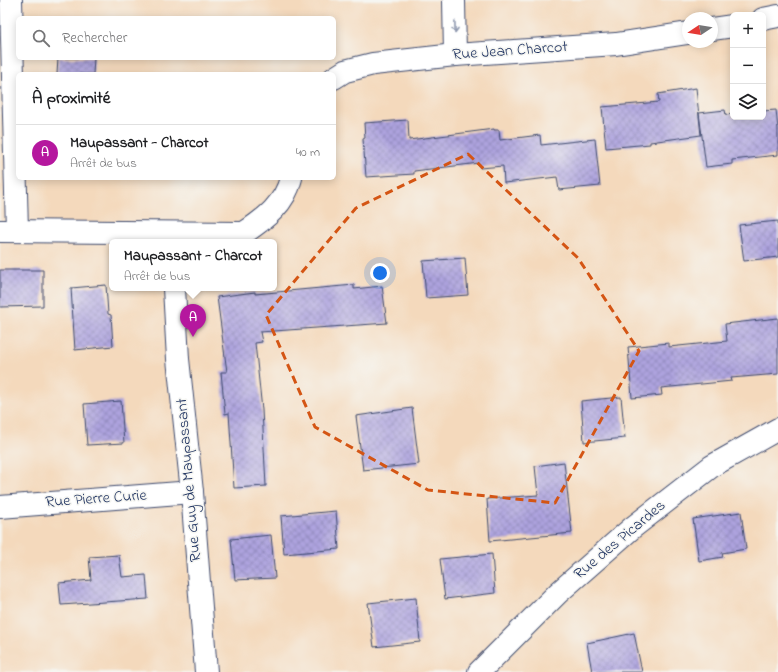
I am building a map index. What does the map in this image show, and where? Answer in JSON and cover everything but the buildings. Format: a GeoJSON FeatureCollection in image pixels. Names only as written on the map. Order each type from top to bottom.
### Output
{"type":"FeatureCollection","features":[{"type":"Feature","properties":{"kind":"street"},"geometry":{"type":"LineString","coordinates":[[11,0],[9,231],[171,237],[244,233],[265,220],[282,201],[290,180]]}},
{"type":"Feature","properties":{"kind":"street"},"geometry":{"type":"LineString","coordinates":[[454,0],[455,55]]}},
{"type":"Feature","properties":{"kind":"street"},"geometry":{"type":"LineString","coordinates":[[766,18],[778,16]]}},
{"type":"Feature","properties":{"kind":"street"},"geometry":{"type":"LineString","coordinates":[[718,28],[730,26]]}},
{"type":"Feature","properties":{"kind":"street","name":"Rue Jean Charcot"},"geometry":{"type":"LineString","coordinates":[[336,77],[345,71],[373,64],[455,55],[616,44],[682,34]]}},
{"type":"Feature","properties":{"kind":"street","name":"Rue Guy de Maupassant"},"geometry":{"type":"LineString","coordinates":[[174,291],[178,359],[192,492],[206,672]]}},
{"type":"Feature","properties":{"kind":"street","name":"Rue des Picardes"},"geometry":{"type":"LineString","coordinates":[[479,672],[558,593],[632,528],[712,466],[778,429]]}},
{"type":"Feature","properties":{"kind":"street","name":"Rue Pierre Curie"},"geometry":{"type":"LineString","coordinates":[[0,506],[192,492]]}},
{"type":"Feature","properties":{"kind":"highlighted area"},"geometry":{"type":"Polygon","coordinates":[[[468,154],[578,258],[639,351],[555,503],[428,490],[315,427],[266,315],[356,208],[468,154]]]}},
{"type":"Feature","properties":{"kind":"place","name":"Maupassant - Charcot"},"geometry":{"type":"Point","coordinates":[193,337]}}]}
